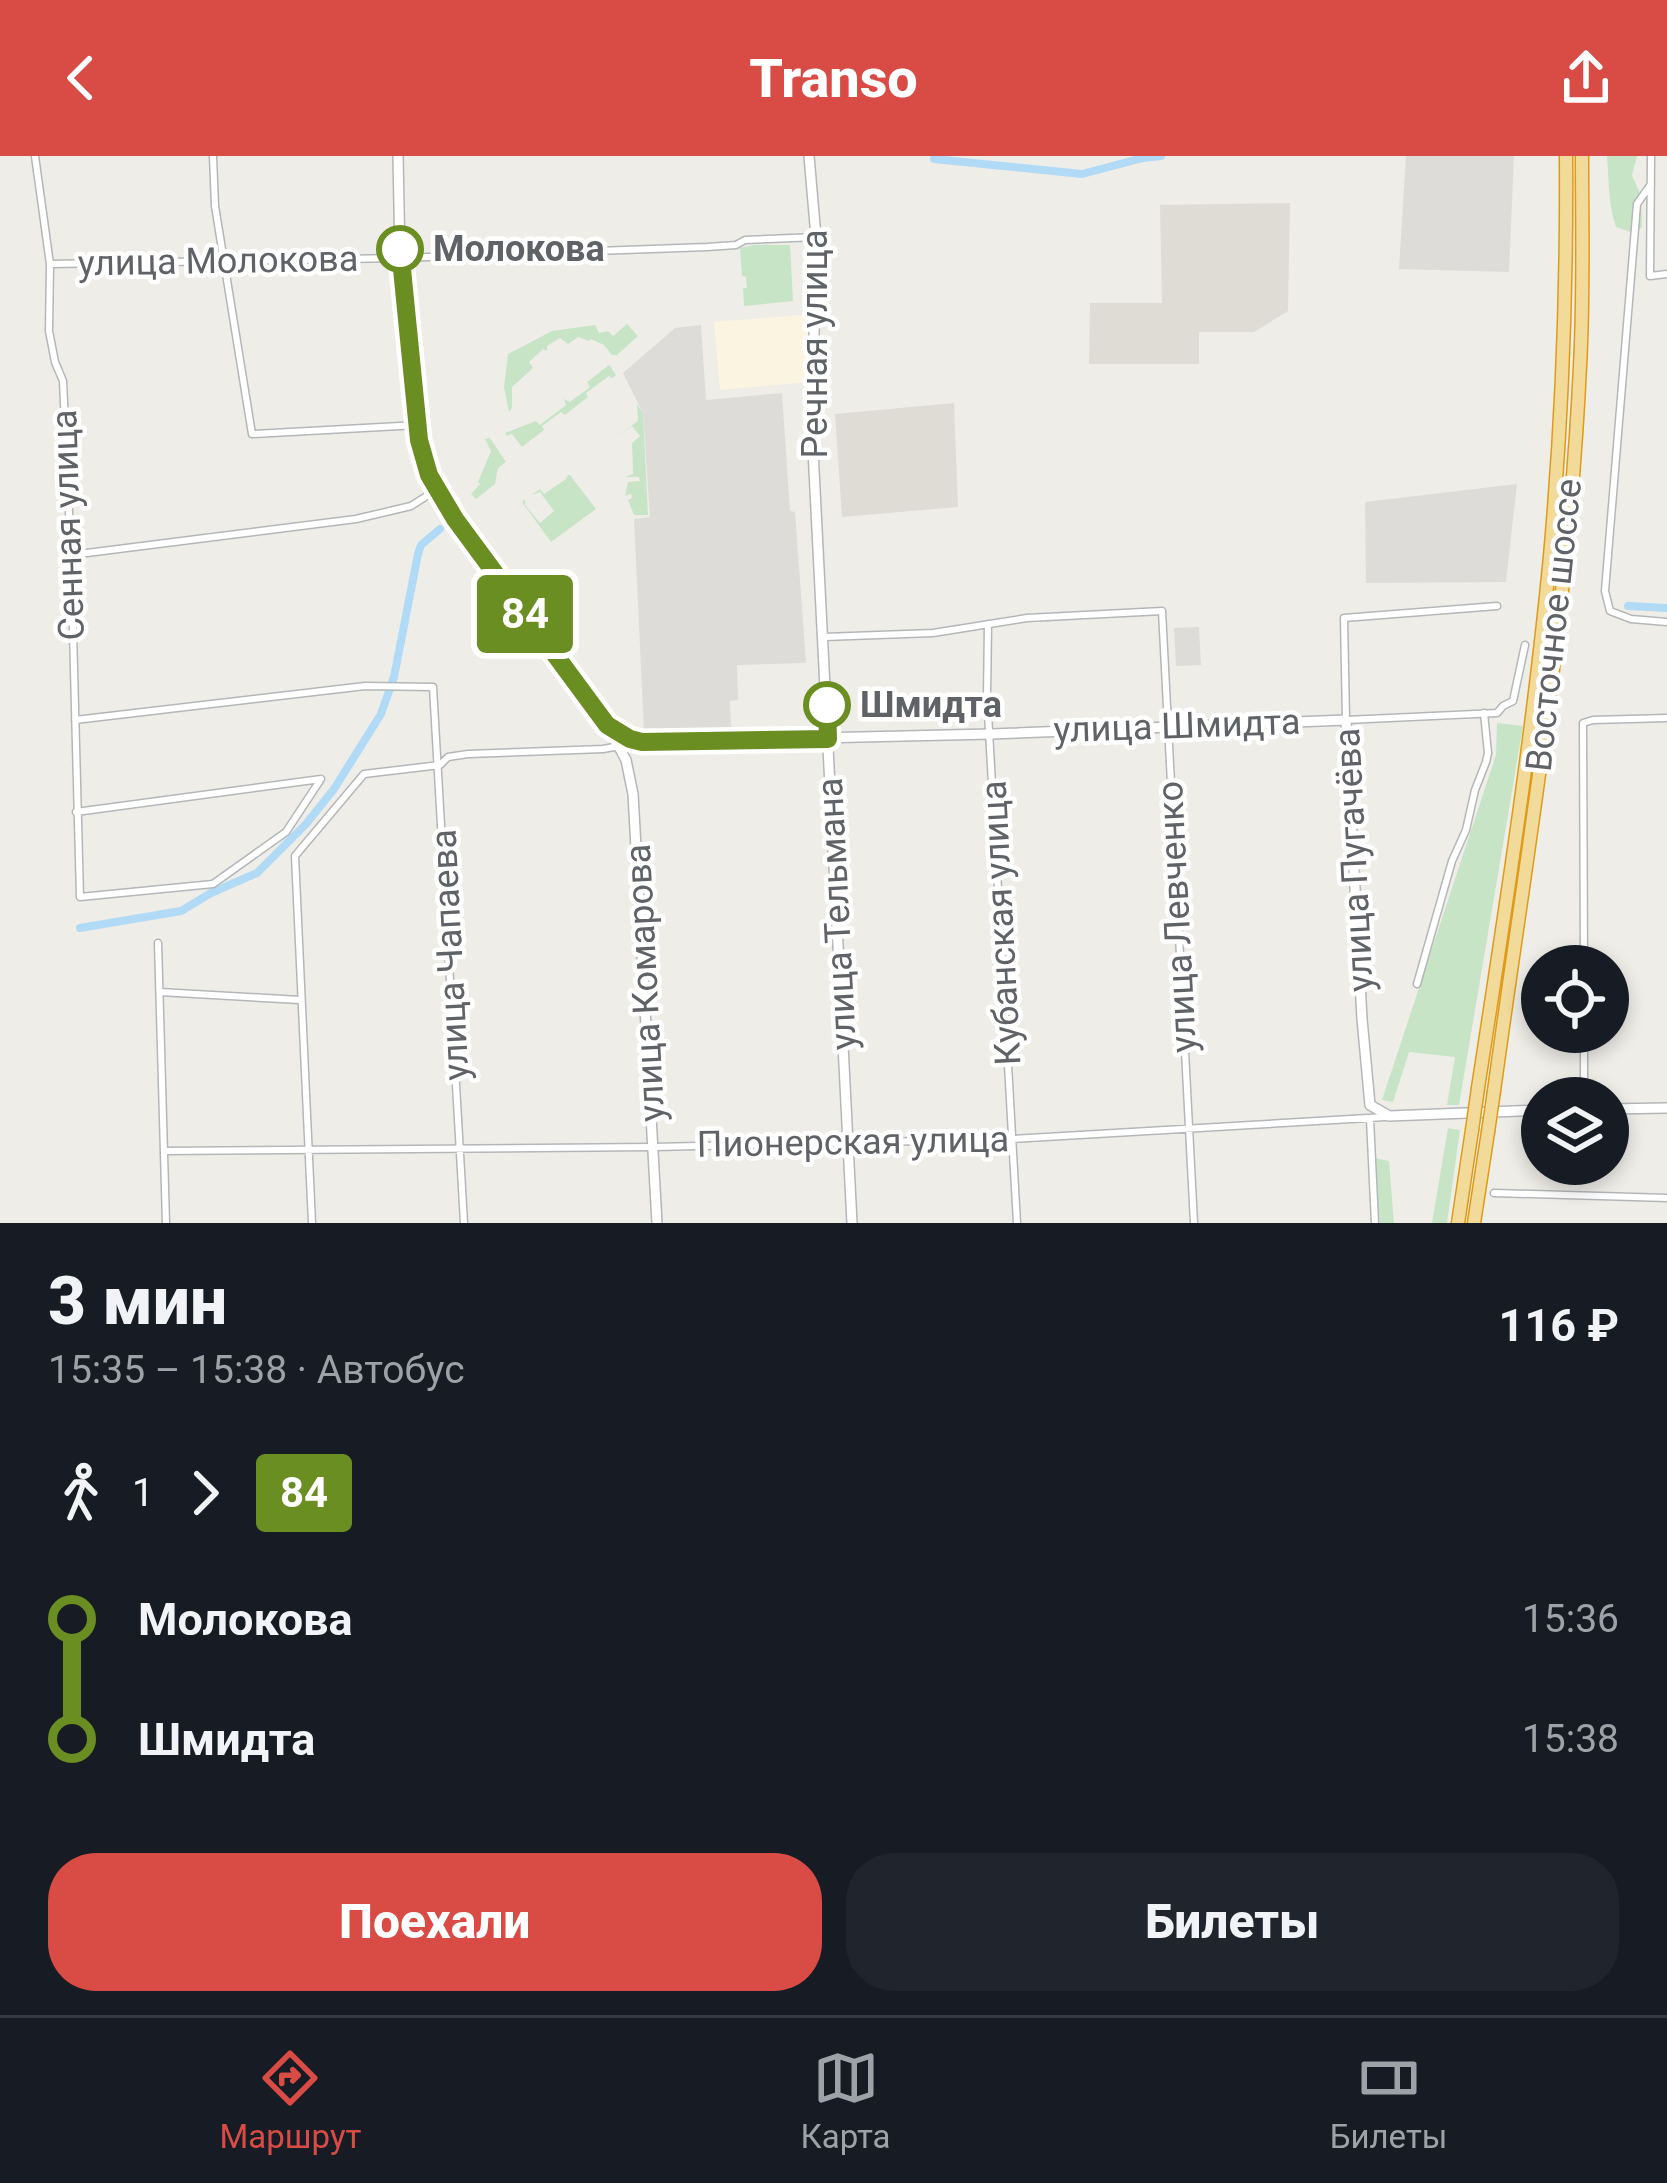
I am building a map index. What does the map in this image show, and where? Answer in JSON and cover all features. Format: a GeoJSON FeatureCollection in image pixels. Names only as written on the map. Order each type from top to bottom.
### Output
{"type":"FeatureCollection","features":[{"type":"Feature","properties":{"kind":"highway","name":"Восточное шоссе"},"geometry":{"type":"LineString","coordinates":[[1486,1089],[1550,556],[1564,356],[1566,156]]}},
{"type":"Feature","properties":{"kind":"highway","name":"Восточное шоссе"},"geometry":{"type":"LineString","coordinates":[[1486,1089],[1551,680],[1565,557],[1580,369],[1582,156]]}},
{"type":"Feature","properties":{"kind":"highway"},"geometry":{"type":"LineString","coordinates":[[1458,1223],[1472,1130],[1486,1089]]}},
{"type":"Feature","properties":{"kind":"highway"},"geometry":{"type":"LineString","coordinates":[[1474,1223],[1488,1132],[1486,1089]]}},
{"type":"Feature","properties":{"kind":"street","name":"Сенная улица"},"geometry":{"type":"LineString","coordinates":[[35,156],[50,264],[50,331],[63,381],[71,555],[76,812],[80,896],[213,884],[286,832],[321,779],[76,812]]}},
{"type":"Feature","properties":{"kind":"street"},"geometry":{"type":"LineString","coordinates":[[213,156],[215,206],[252,434],[418,425]]}},
{"type":"Feature","properties":{"kind":"street","name":"улица Комарова"},"geometry":{"type":"LineString","coordinates":[[398,156],[400,258],[418,425],[436,490],[607,725],[630,774],[657,1223]]}},
{"type":"Feature","properties":{"kind":"street","name":"Речная улица"},"geometry":{"type":"LineString","coordinates":[[809,156],[816,237],[812,416],[818,533]]}},
{"type":"Feature","properties":{"kind":"street"},"geometry":{"type":"LineString","coordinates":[[1652,156],[1650,276],[1667,274]]}},
{"type":"Feature","properties":{"kind":"street"},"geometry":{"type":"LineString","coordinates":[[1651,184],[1637,204],[1605,591],[1610,610],[1617,616],[1667,622]]}},
{"type":"Feature","properties":{"kind":"street","name":"улица Молокова"},"geometry":{"type":"LineString","coordinates":[[50,264],[400,258],[707,247],[816,237]]}},
{"type":"Feature","properties":{"kind":"street"},"geometry":{"type":"LineString","coordinates":[[71,555],[356,519],[411,506],[436,490]]}},
{"type":"Feature","properties":{"kind":"street","name":"улица Тельмана"},"geometry":{"type":"LineString","coordinates":[[818,533],[853,1223]]}},
{"type":"Feature","properties":{"kind":"street","name":"улица Пугачёва"},"geometry":{"type":"LineString","coordinates":[[1375,1223],[1344,619],[1497,606]]}},
{"type":"Feature","properties":{"kind":"street","name":"улица Левченко"},"geometry":{"type":"LineString","coordinates":[[988,624],[1162,611],[1194,1223]]}},
{"type":"Feature","properties":{"kind":"street"},"geometry":{"type":"LineString","coordinates":[[824,637],[933,632],[988,624]]}},
{"type":"Feature","properties":{"kind":"street","name":"Кубанская улица"},"geometry":{"type":"LineString","coordinates":[[988,624],[987,696],[1017,1223]]}},
{"type":"Feature","properties":{"kind":"street","name":"улица Шмидта"},"geometry":{"type":"LineString","coordinates":[[300,1000],[295,856],[364,774],[440,765],[448,757],[467,754],[642,742],[991,734],[1497,713],[1513,701],[1525,645]]}},
{"type":"Feature","properties":{"kind":"street","name":"улица Чапаева"},"geometry":{"type":"LineString","coordinates":[[74,720],[365,686],[433,687],[464,1223]]}},
{"type":"Feature","properties":{"kind":"street"},"geometry":{"type":"LineString","coordinates":[[1417,984],[1488,753],[1484,713]]}},
{"type":"Feature","properties":{"kind":"street"},"geometry":{"type":"LineString","coordinates":[[1584,945],[1582,726],[1593,719],[1667,718]]}},
{"type":"Feature","properties":{"kind":"street","name":"улица Шмидта"},"geometry":{"type":"LineString","coordinates":[[607,725],[642,742]]}},
{"type":"Feature","properties":{"kind":"street"},"geometry":{"type":"LineString","coordinates":[[158,943],[166,1223]]}},
{"type":"Feature","properties":{"kind":"street"},"geometry":{"type":"LineString","coordinates":[[160,992],[300,1000],[311,1223]]}},
{"type":"Feature","properties":{"kind":"street"},"geometry":{"type":"LineString","coordinates":[[1368,1101],[1388,1116]]}},
{"type":"Feature","properties":{"kind":"street"},"geometry":{"type":"LineString","coordinates":[[1629,1109],[1667,1108]]}},
{"type":"Feature","properties":{"kind":"street","name":"Пионерская улица"},"geometry":{"type":"LineString","coordinates":[[164,1151],[848,1143],[1521,1111]]}},
{"type":"Feature","properties":{"kind":"street"},"geometry":{"type":"LineString","coordinates":[[1495,1193],[1667,1198]]}},
{"type":"Feature","properties":{"kind":"shaded area"},"geometry":{"type":"Polygon","coordinates":[[[1406,156],[1514,156],[1509,272],[1399,269],[1406,156]]]}},
{"type":"Feature","properties":{"kind":"shaded area"},"geometry":{"type":"Polygon","coordinates":[[[1290,203],[1288,311],[1254,332],[1199,332],[1199,364],[1089,364],[1090,303],[1162,303],[1160,205],[1290,203]]]}},
{"type":"Feature","properties":{"kind":"shaded area"},"geometry":{"type":"Polygon","coordinates":[[[814,314],[808,382],[720,390],[714,322],[814,314]]]}},
{"type":"Feature","properties":{"kind":"shaded area"},"geometry":{"type":"Polygon","coordinates":[[[701,325],[706,400],[782,393],[806,663],[737,665],[738,700],[730,701],[731,728],[644,732],[634,519],[650,517],[643,413],[623,373],[675,328],[701,325]]]}},
{"type":"Feature","properties":{"kind":"shaded area"},"geometry":{"type":"Polygon","coordinates":[[[954,403],[958,507],[842,517],[835,414],[954,403]]]}},
{"type":"Feature","properties":{"kind":"shaded area"},"geometry":{"type":"Polygon","coordinates":[[[1517,484],[1506,582],[1366,583],[1365,502],[1517,484]]]}},
{"type":"Feature","properties":{"kind":"shaded area"},"geometry":{"type":"Polygon","coordinates":[[[1199,627],[1201,665],[1176,666],[1174,628],[1199,627]]]}},
{"type":"Feature","properties":{"kind":"green space"},"geometry":{"type":"Polygon","coordinates":[[[1607,156],[1637,156],[1632,175],[1641,196],[1642,227],[1633,233],[1616,227],[1607,156]]]}},
{"type":"Feature","properties":{"kind":"green space"},"geometry":{"type":"Polygon","coordinates":[[[790,245],[793,301],[744,306],[743,288],[747,288],[740,248],[790,245]]]}},
{"type":"Feature","properties":{"kind":"green space"},"geometry":{"type":"Polygon","coordinates":[[[627,324],[638,336],[617,355],[591,339],[578,337],[568,344],[560,338],[547,346],[547,351],[543,349],[529,362],[533,368],[512,387],[509,412],[504,387],[508,354],[552,331],[595,325],[599,333],[608,331],[613,336],[627,324]]]}},
{"type":"Feature","properties":{"kind":"green space"},"geometry":{"type":"Polygon","coordinates":[[[609,365],[616,375],[586,393],[588,397],[565,415],[561,412],[542,426],[544,430],[522,447],[512,434],[507,436],[505,433],[536,421],[540,425],[566,405],[564,399],[570,402],[590,387],[587,382],[609,365]]]}},
{"type":"Feature","properties":{"kind":"green space"},"geometry":{"type":"Polygon","coordinates":[[[637,404],[643,413],[648,515],[634,515],[628,500],[631,494],[625,496],[628,482],[640,481],[639,477],[625,477],[633,474],[632,443],[640,436],[632,426],[616,437],[638,421],[637,404]]]}},
{"type":"Feature","properties":{"kind":"green space"},"geometry":{"type":"Polygon","coordinates":[[[490,438],[506,462],[498,468],[495,484],[476,499],[471,494],[480,484],[491,451],[485,439],[490,438]]]}},
{"type":"Feature","properties":{"kind":"green space"},"geometry":{"type":"Polygon","coordinates":[[[568,475],[596,509],[551,542],[522,502],[525,499],[540,523],[554,511],[540,492],[531,495],[540,489],[544,494],[568,475]]]}},
{"type":"Feature","properties":{"kind":"green space"},"geometry":{"type":"Polygon","coordinates":[[[1497,723],[1523,726],[1459,1105],[1447,1105],[1455,1057],[1409,1052],[1393,1102],[1382,1100],[1496,755],[1497,723]]]}},
{"type":"Feature","properties":{"kind":"green space"},"geometry":{"type":"Polygon","coordinates":[[[1448,1128],[1460,1130],[1447,1223],[1432,1223],[1448,1128]]]}},
{"type":"Feature","properties":{"kind":"green space"},"geometry":{"type":"Polygon","coordinates":[[[1374,1158],[1389,1161],[1394,1223],[1380,1223],[1374,1158]]]}},
{"type":"Feature","properties":{"kind":"waterway"},"geometry":{"type":"LineString","coordinates":[[934,159],[1082,174],[1161,156]]}},
{"type":"Feature","properties":{"kind":"waterway"},"geometry":{"type":"LineString","coordinates":[[80,928],[181,911],[257,873],[306,824],[381,714],[394,677],[418,554],[421,545],[440,529]]}},
{"type":"Feature","properties":{"kind":"waterway"},"geometry":{"type":"LineString","coordinates":[[1628,606],[1667,608]]}},
{"type":"Feature","properties":{"kind":"bus line","name":"84"},"geometry":{"type":"LineString","coordinates":[[400,249],[419,440],[429,475],[455,519],[607,725],[642,742],[828,739],[827,705]]}},
{"type":"Feature","properties":{"kind":"place","name":"Молокова"},"geometry":{"type":"Point","coordinates":[400,249]}},
{"type":"Feature","properties":{"kind":"place","name":"Шмидта"},"geometry":{"type":"Point","coordinates":[827,705]}}]}
